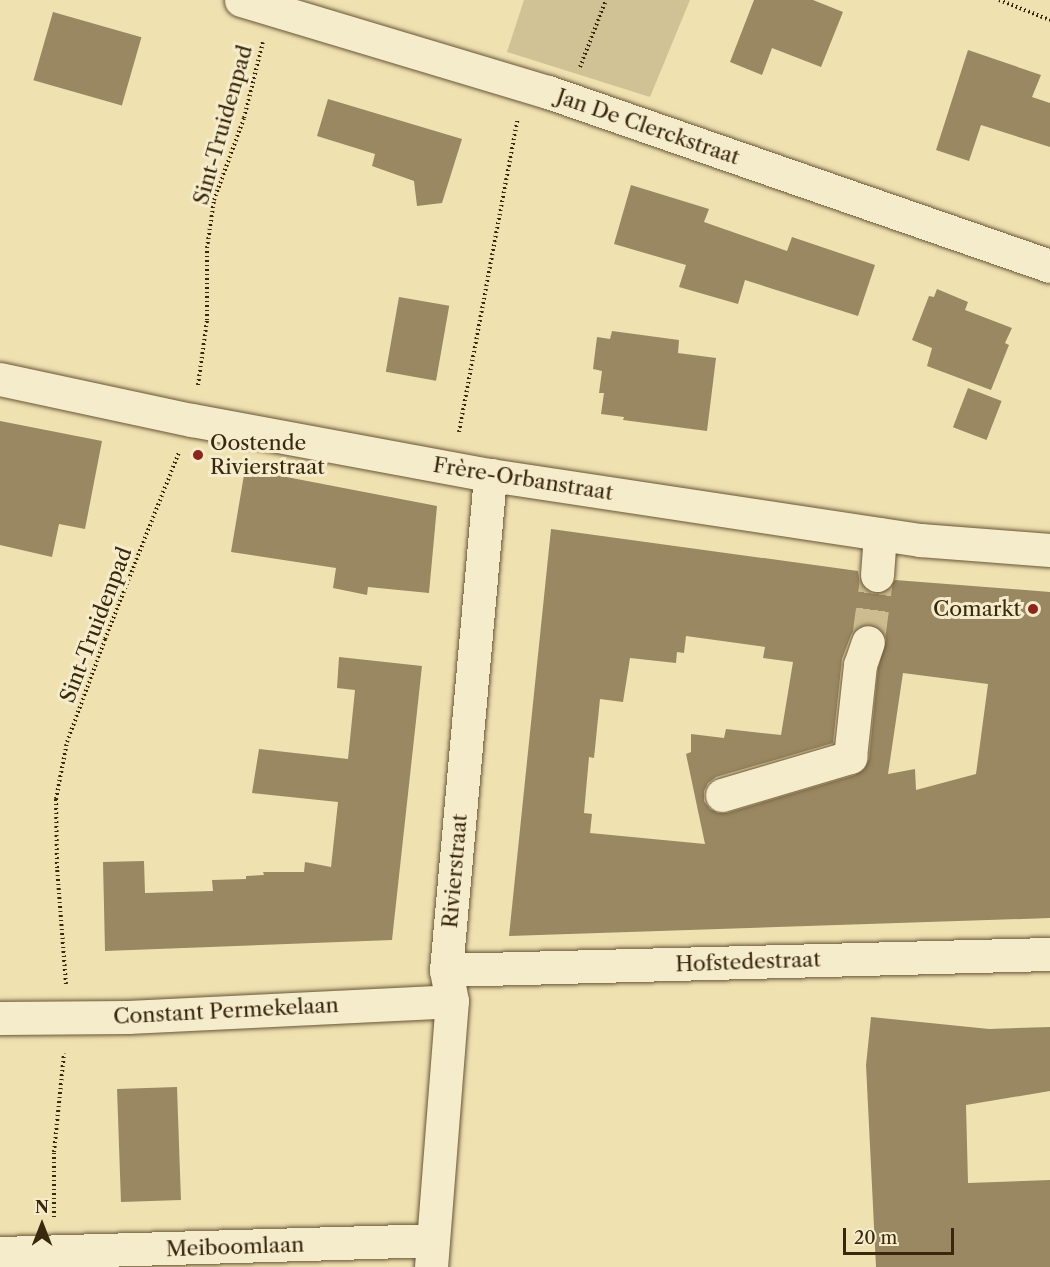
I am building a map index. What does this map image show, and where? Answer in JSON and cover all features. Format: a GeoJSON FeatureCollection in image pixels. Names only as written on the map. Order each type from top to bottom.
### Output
{"type":"FeatureCollection","features":[{"type":"Feature","properties":{"kind":"street","name":"Jan De Clerckstraat"},"geometry":{"type":"LineString","coordinates":[[256,4],[548,92],[1050,266]]}},
{"type":"Feature","properties":{"kind":"street","name":"Frère-Orbanstraat"},"geometry":{"type":"LineString","coordinates":[[0,379],[192,420],[490,475],[920,540],[1050,550]]}},
{"type":"Feature","properties":{"kind":"street","name":"Rivierstraat"},"geometry":{"type":"LineString","coordinates":[[432,1254],[449,986],[490,475]]}},
{"type":"Feature","properties":{"kind":"street"},"geometry":{"type":"LineString","coordinates":[[877,575],[880,534]]}},
{"type":"Feature","properties":{"kind":"street"},"geometry":{"type":"LineString","coordinates":[[722,795],[850,757],[860,665],[868,642]]}},
{"type":"Feature","properties":{"kind":"street","name":"Hofstedestraat"},"geometry":{"type":"LineString","coordinates":[[449,986],[1050,954]]}},
{"type":"Feature","properties":{"kind":"street","name":"Constant Permekelaan"},"geometry":{"type":"LineString","coordinates":[[0,1018],[68,1017],[449,986]]}},
{"type":"Feature","properties":{"kind":"street","name":"Meiboomlaan"},"geometry":{"type":"LineString","coordinates":[[0,1253],[55,1250],[432,1254]]}},
{"type":"Feature","properties":{"kind":"path"},"geometry":{"type":"LineString","coordinates":[[455,469],[457,444],[519,115],[548,92],[577,75],[606,0]]}},
{"type":"Feature","properties":{"kind":"path"},"geometry":{"type":"LineString","coordinates":[[999,0],[1050,20]]}},
{"type":"Feature","properties":{"kind":"path","name":"Sint-Truidenpad"},"geometry":{"type":"LineString","coordinates":[[55,1250],[54,1152],[68,1017],[57,868],[56,799],[65,754],[105,639],[197,405],[207,320],[207,248],[214,200],[244,118],[256,4]]}},
{"type":"Feature","properties":{"kind":"shaded area"},"geometry":{"type":"Polygon","coordinates":[[[524,0],[690,0],[650,97],[507,52],[524,0]]]}},
{"type":"Feature","properties":{"kind":"building"},"geometry":{"type":"Polygon","coordinates":[[[754,0],[813,0],[843,12],[821,67],[772,48],[762,75],[730,62],[754,0]]]}},
{"type":"Feature","properties":{"kind":"building"},"geometry":{"type":"Polygon","coordinates":[[[53,12],[141,37],[122,106],[33,80],[53,12]]]}},
{"type":"Feature","properties":{"kind":"building"},"geometry":{"type":"Polygon","coordinates":[[[968,50],[1041,75],[1032,97],[1050,103],[1050,147],[981,125],[969,161],[936,150],[968,50]]]}},
{"type":"Feature","properties":{"kind":"building"},"geometry":{"type":"Polygon","coordinates":[[[328,99],[462,139],[442,203],[417,206],[414,181],[372,166],[375,154],[317,136],[328,99]]]}},
{"type":"Feature","properties":{"kind":"building"},"geometry":{"type":"Polygon","coordinates":[[[631,185],[709,209],[704,222],[787,251],[792,237],[875,265],[858,316],[745,280],[738,304],[679,287],[686,265],[614,244],[631,185]]]}},
{"type":"Feature","properties":{"kind":"building"},"geometry":{"type":"Polygon","coordinates":[[[937,289],[968,302],[965,310],[1012,328],[1005,343],[1009,345],[991,390],[927,366],[932,348],[912,340],[929,296],[934,297],[937,289]]]}},
{"type":"Feature","properties":{"kind":"building"},"geometry":{"type":"Polygon","coordinates":[[[399,297],[449,306],[436,381],[386,372],[399,297]]]}},
{"type":"Feature","properties":{"kind":"building"},"geometry":{"type":"Polygon","coordinates":[[[612,331],[679,340],[678,353],[716,358],[707,431],[623,420],[624,417],[601,414],[604,393],[599,393],[602,371],[593,369],[597,337],[610,339],[612,331]]]}},
{"type":"Feature","properties":{"kind":"building"},"geometry":{"type":"Polygon","coordinates":[[[968,388],[1002,401],[987,440],[953,427],[968,388]]]}},
{"type":"Feature","properties":{"kind":"building"},"geometry":{"type":"Polygon","coordinates":[[[0,421],[102,441],[85,529],[59,524],[52,557],[0,545],[0,421]]]}},
{"type":"Feature","properties":{"kind":"building"},"geometry":{"type":"Polygon","coordinates":[[[245,469],[437,506],[429,593],[368,587],[367,595],[333,588],[336,568],[231,552],[245,469]]]}},
{"type":"Feature","properties":{"kind":"building"},"geometry":{"type":"Polygon","coordinates":[[[551,529],[858,571],[860,584],[867,591],[875,594],[886,592],[895,580],[1050,592],[1050,918],[509,936],[551,529]],[[874,624],[856,627],[842,659],[833,743],[716,777],[708,783],[704,791],[704,801],[710,809],[718,813],[727,813],[855,775],[864,769],[869,759],[878,669],[886,639],[882,629],[874,624]],[[686,636],[684,653],[677,652],[676,663],[630,658],[623,702],[600,699],[594,758],[589,757],[584,813],[592,814],[590,833],[705,844],[686,754],[691,752],[691,734],[724,738],[726,729],[781,735],[793,662],[763,658],[765,647],[686,636]],[[903,673],[888,774],[915,769],[916,790],[976,774],[988,684],[903,673]]]}},
{"type":"Feature","properties":{"kind":"building"},"geometry":{"type":"Polygon","coordinates":[[[339,657],[422,666],[392,940],[105,951],[103,862],[144,861],[145,893],[213,891],[212,880],[246,879],[246,876],[264,875],[263,872],[304,872],[305,862],[331,867],[338,802],[252,793],[259,749],[348,759],[355,690],[337,688],[339,657]]]}},
{"type":"Feature","properties":{"kind":"building"},"geometry":{"type":"Polygon","coordinates":[[[871,1017],[989,1029],[1050,1027],[1050,1091],[966,1105],[968,1183],[1050,1180],[1050,1267],[876,1267],[866,1065],[871,1017]]]}},
{"type":"Feature","properties":{"kind":"building"},"geometry":{"type":"Polygon","coordinates":[[[177,1087],[181,1200],[121,1202],[117,1089],[177,1087]]]}},
{"type":"Feature","properties":{"kind":"tunnel"},"geometry":{"type":"LineString","coordinates":[[868,642],[877,575]]}},
{"type":"Feature","properties":{"kind":"place","name":"Oostende Rivierstraat"},"geometry":{"type":"Point","coordinates":[198,455]}},
{"type":"Feature","properties":{"kind":"place","name":"Comarkt"},"geometry":{"type":"Point","coordinates":[1033,609]}}]}
